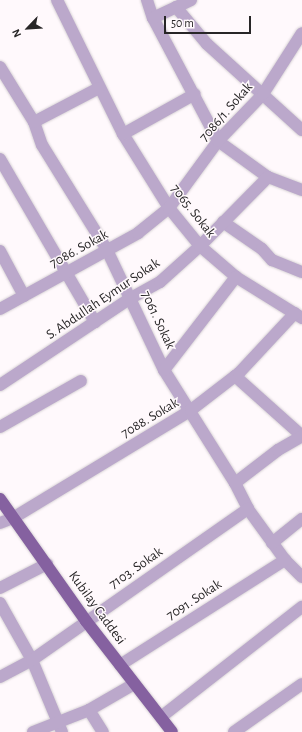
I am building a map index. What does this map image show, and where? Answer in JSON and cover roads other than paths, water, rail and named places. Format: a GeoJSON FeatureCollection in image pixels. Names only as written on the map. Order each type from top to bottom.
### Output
{"type":"FeatureCollection","features":[{"type":"Feature","properties":{"kind":"main road","name":"Kubilay Caddesi"},"geometry":{"type":"LineString","coordinates":[[0,499],[86,621],[172,732]]}},
{"type":"Feature","properties":{"kind":"street","name":"7065. Sokak"},"geometry":{"type":"LineString","coordinates":[[57,0],[99,88],[124,134],[169,208],[200,246],[236,277],[299,315]]}},
{"type":"Feature","properties":{"kind":"street"},"geometry":{"type":"LineString","coordinates":[[147,0],[153,18],[195,94],[218,141],[268,177],[302,190]]}},
{"type":"Feature","properties":{"kind":"street"},"geometry":{"type":"LineString","coordinates":[[153,18],[191,0]]}},
{"type":"Feature","properties":{"kind":"street"},"geometry":{"type":"LineString","coordinates":[[176,7],[207,44],[302,130]]}},
{"type":"Feature","properties":{"kind":"street","name":"7086/1. Sokak"},"geometry":{"type":"LineString","coordinates":[[169,208],[218,141],[263,94],[302,33]]}},
{"type":"Feature","properties":{"kind":"street","name":"7061. Sokak"},"geometry":{"type":"LineString","coordinates":[[0,67],[34,122],[42,145],[107,250],[164,370],[191,410],[235,483],[248,509],[285,560],[302,577]]}},
{"type":"Feature","properties":{"kind":"street"},"geometry":{"type":"LineString","coordinates":[[34,122],[99,88]]}},
{"type":"Feature","properties":{"kind":"street"},"geometry":{"type":"LineString","coordinates":[[124,134],[195,94]]}},
{"type":"Feature","properties":{"kind":"street"},"geometry":{"type":"LineString","coordinates":[[0,159],[94,322]]}},
{"type":"Feature","properties":{"kind":"street","name":"S. Abdullah Eymur Sokak"},"geometry":{"type":"LineString","coordinates":[[0,385],[131,298],[160,282],[200,246],[268,177]]}},
{"type":"Feature","properties":{"kind":"street","name":"7086. Sokak"},"geometry":{"type":"LineString","coordinates":[[0,309],[138,233],[169,208]]}},
{"type":"Feature","properties":{"kind":"street"},"geometry":{"type":"LineString","coordinates":[[223,222],[262,249],[272,260],[302,272]]}},
{"type":"Feature","properties":{"kind":"street"},"geometry":{"type":"LineString","coordinates":[[0,251],[24,296]]}},
{"type":"Feature","properties":{"kind":"street"},"geometry":{"type":"LineString","coordinates":[[164,370],[236,277]]}},
{"type":"Feature","properties":{"kind":"street","name":"7088. Sokak"},"geometry":{"type":"LineString","coordinates":[[0,523],[13,518],[191,410],[235,376],[299,315]]}},
{"type":"Feature","properties":{"kind":"street"},"geometry":{"type":"LineString","coordinates":[[235,376],[302,436],[278,450],[235,483]]}},
{"type":"Feature","properties":{"kind":"street"},"geometry":{"type":"LineString","coordinates":[[0,427],[80,381]]}},
{"type":"Feature","properties":{"kind":"street","name":"7103. Sokak"},"geometry":{"type":"LineString","coordinates":[[0,677],[32,660],[248,509]]}},
{"type":"Feature","properties":{"kind":"street"},"geometry":{"type":"LineString","coordinates":[[272,543],[302,519]]}},
{"type":"Feature","properties":{"kind":"street","name":"7091. Sokak"},"geometry":{"type":"LineString","coordinates":[[120,665],[285,560]]}},
{"type":"Feature","properties":{"kind":"street"},"geometry":{"type":"LineString","coordinates":[[0,588],[47,564]]}},
{"type":"Feature","properties":{"kind":"street"},"geometry":{"type":"LineString","coordinates":[[0,603],[32,660],[59,726]]}},
{"type":"Feature","properties":{"kind":"street"},"geometry":{"type":"LineString","coordinates":[[161,717],[302,607]]}},
{"type":"Feature","properties":{"kind":"street"},"geometry":{"type":"LineString","coordinates":[[33,732],[59,726],[134,684]]}},
{"type":"Feature","properties":{"kind":"street"},"geometry":{"type":"LineString","coordinates":[[234,732],[302,684]]}},
{"type":"Feature","properties":{"kind":"street"},"geometry":{"type":"LineString","coordinates":[[89,710],[103,732]]}}]}
